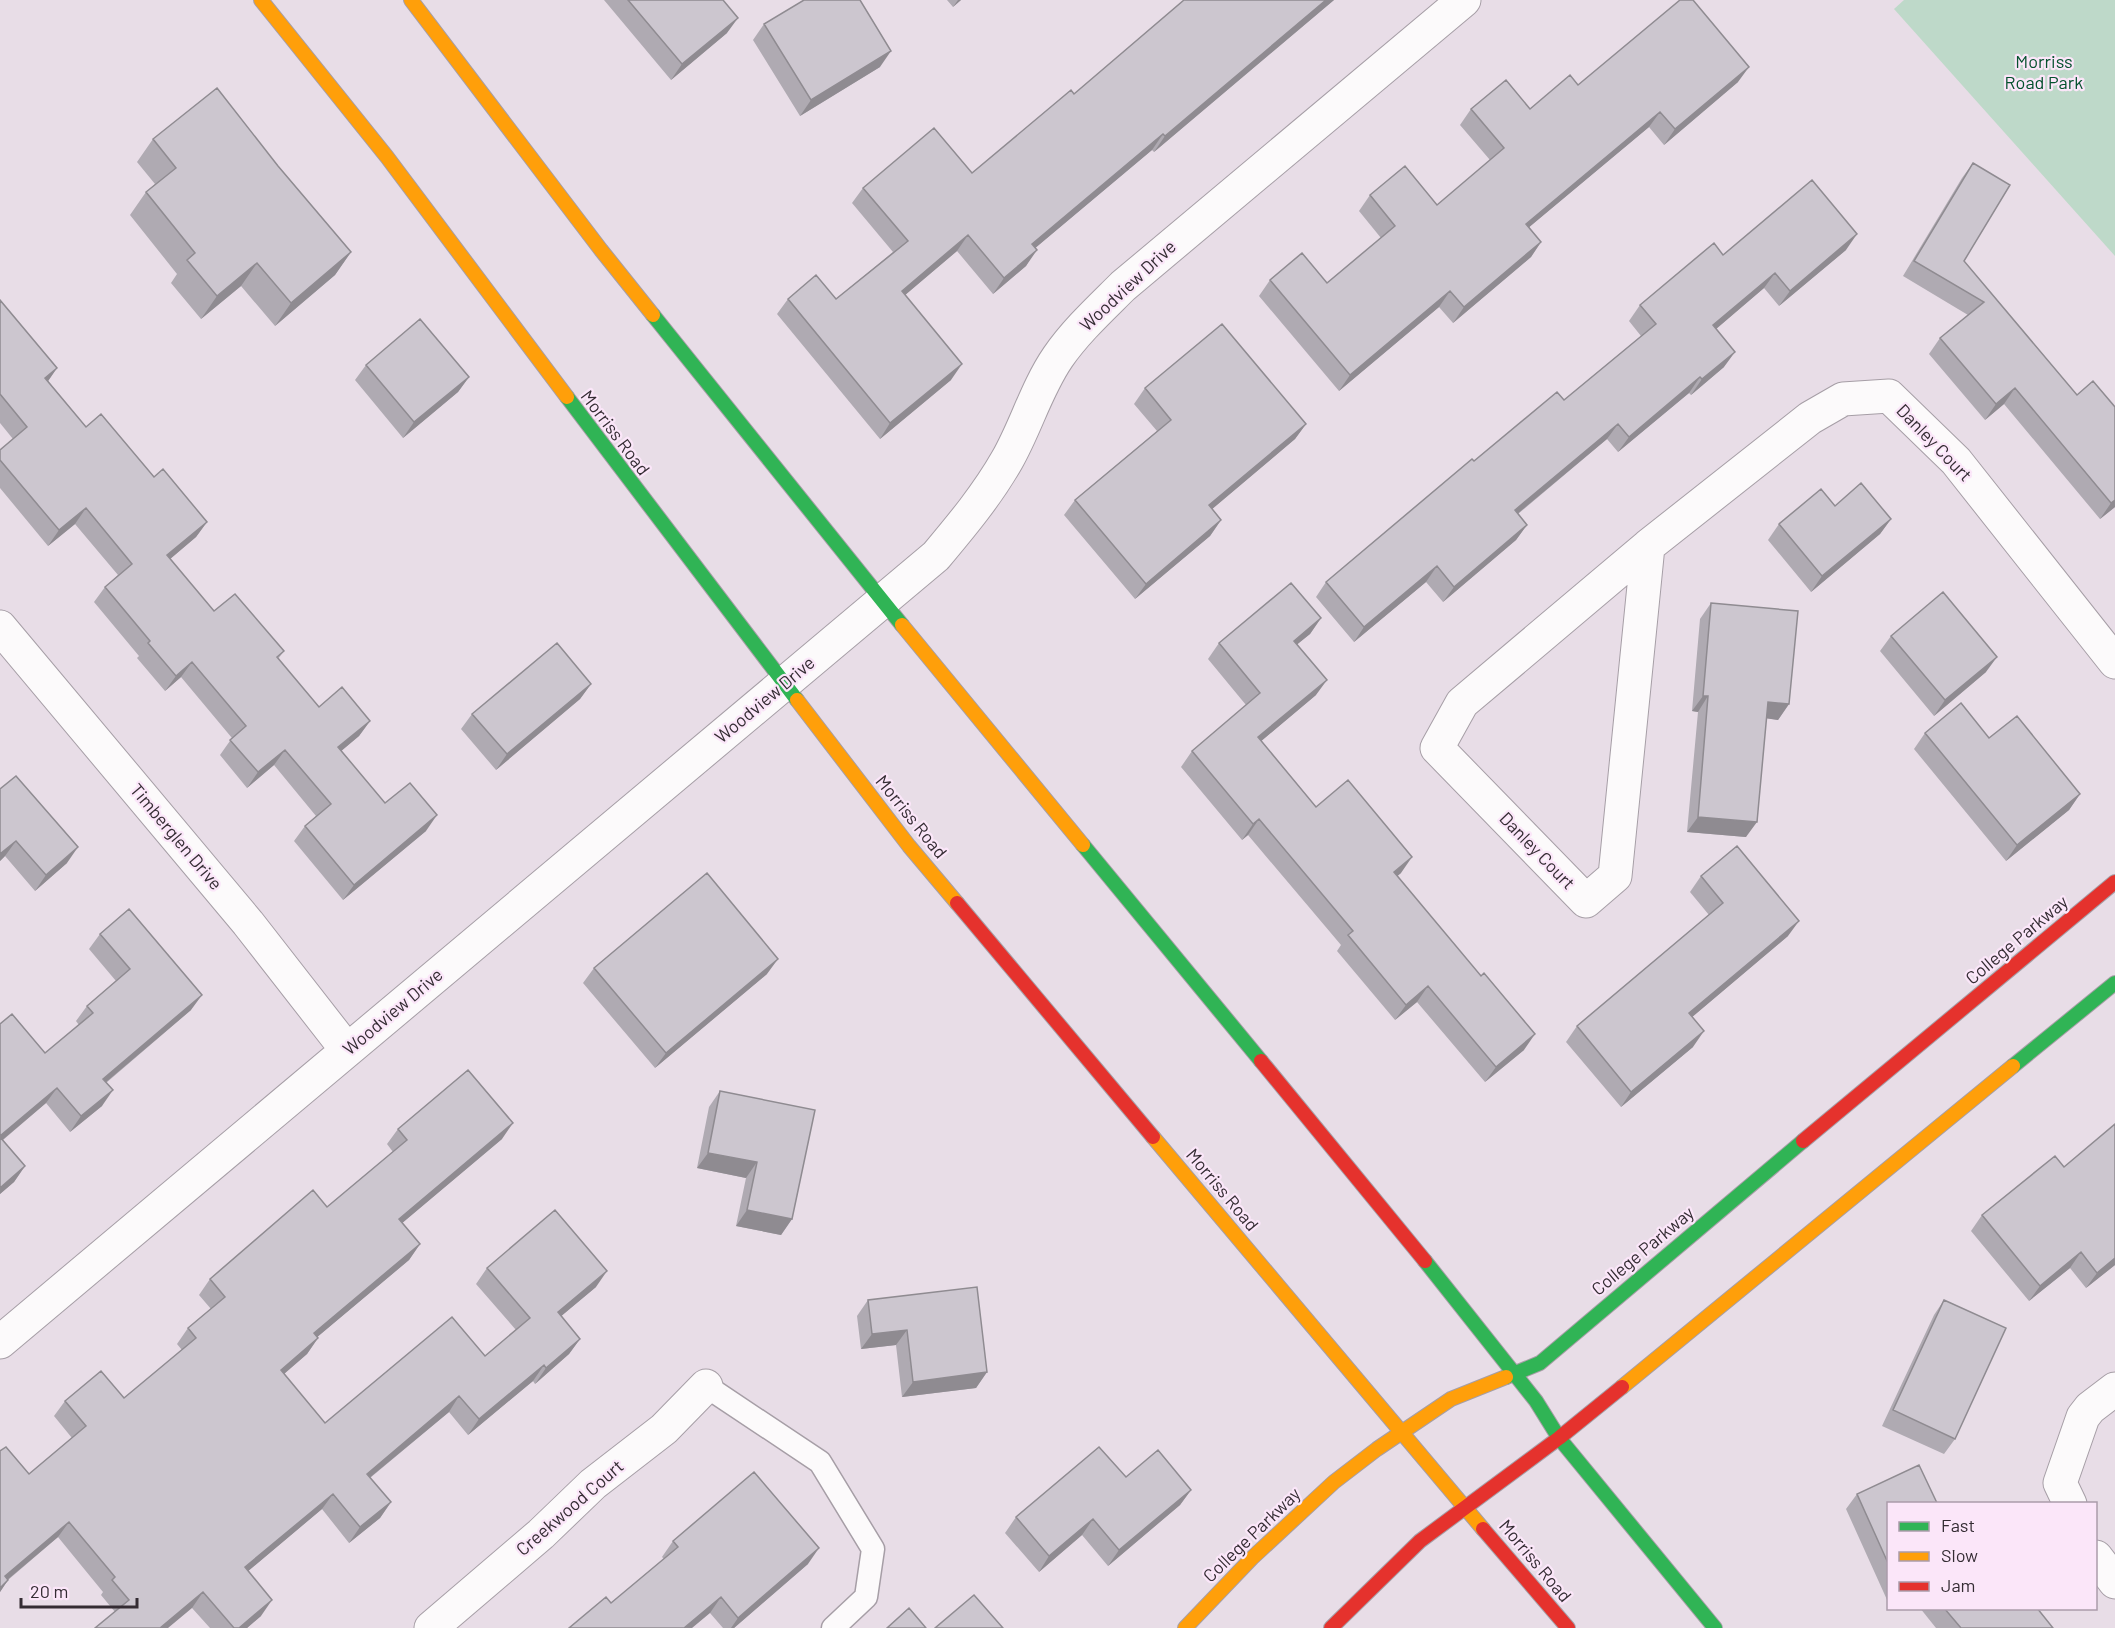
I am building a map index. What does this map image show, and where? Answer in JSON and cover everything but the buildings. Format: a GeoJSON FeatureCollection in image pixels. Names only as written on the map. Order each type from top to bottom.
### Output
{"type":"FeatureCollection","features":[{"type":"Feature","properties":{"kind":"main road","name":"Morriss Road"},"geometry":{"type":"LineString","coordinates":[[261,0],[387,157],[652,513],[909,846],[1401,1433],[1568,1628]]}},
{"type":"Feature","properties":{"kind":"main road"},"geometry":{"type":"LineString","coordinates":[[411,0],[601,250],[882,601],[1515,1372],[1559,1438],[1715,1628]]}},
{"type":"Feature","properties":{"kind":"main road","name":"College Parkway"},"geometry":{"type":"LineString","coordinates":[[1185,1628],[1252,1558],[1334,1482],[1451,1399],[1540,1363],[2115,882]]}},
{"type":"Feature","properties":{"kind":"main road"},"geometry":{"type":"LineString","coordinates":[[1331,1628],[1420,1541],[1559,1438],[2115,983]]}},
{"type":"Feature","properties":{"kind":"street","name":"Woodview Drive"},"geometry":{"type":"LineString","coordinates":[[0,1342],[936,556],[977,508],[1008,458],[1057,358],[1086,323],[1123,286],[1464,0]]}},
{"type":"Feature","properties":{"kind":"street","name":"Danley Court"},"geometry":{"type":"LineString","coordinates":[[1648,546],[1615,876],[1586,901],[1437,748],[1462,703],[1648,546],[1810,418],[1843,399],[1889,396],[1956,461],[2115,662]]}},
{"type":"Feature","properties":{"kind":"street","name":"Timberglen Drive"},"geometry":{"type":"LineString","coordinates":[[2,632],[248,923],[347,1050]]}},
{"type":"Feature","properties":{"kind":"street","name":"Creekwood Court"},"geometry":{"type":"LineString","coordinates":[[431,1628],[541,1534],[593,1484],[664,1429],[706,1386]]}},
{"type":"Feature","properties":{"kind":"street"},"geometry":{"type":"LineString","coordinates":[[2070,1502],[2060,1483],[2083,1417],[2090,1408],[2115,1389]]}},
{"type":"Feature","properties":{"kind":"street"},"geometry":{"type":"LineString","coordinates":[[2097,1558],[2115,1582]]}},
{"type":"Feature","properties":{"kind":"lane"},"geometry":{"type":"LineString","coordinates":[[706,1386],[820,1462],[873,1549],[866,1597],[833,1628]]}},
{"type":"Feature","properties":{"kind":"green space","name":"Morriss Road Park"},"geometry":{"type":"Polygon","coordinates":[[[1904,0],[2115,0],[2115,256],[1894,9],[1904,0]]]}},
{"type":"Feature","properties":{"kind":"traffic: fast"},"geometry":{"type":"LineString","coordinates":[[653,315],[902,625]]}},
{"type":"Feature","properties":{"kind":"traffic: fast"},"geometry":{"type":"LineString","coordinates":[[567,397],[797,700]]}},
{"type":"Feature","properties":{"kind":"traffic: fast"},"geometry":{"type":"LineString","coordinates":[[1083,845],[1261,1061]]}},
{"type":"Feature","properties":{"kind":"traffic: fast"},"geometry":{"type":"LineString","coordinates":[[2013,1066],[2115,983]]}},
{"type":"Feature","properties":{"kind":"traffic: fast"},"geometry":{"type":"LineString","coordinates":[[1506,1377],[1540,1363],[1803,1141]]}},
{"type":"Feature","properties":{"kind":"traffic: fast"},"geometry":{"type":"LineString","coordinates":[[1425,1261],[1536,1401],[1559,1438],[1715,1628]]}},
{"type":"Feature","properties":{"kind":"traffic: slow"},"geometry":{"type":"LineString","coordinates":[[261,0],[387,157],[567,397]]}},
{"type":"Feature","properties":{"kind":"traffic: slow"},"geometry":{"type":"LineString","coordinates":[[411,0],[653,315]]}},
{"type":"Feature","properties":{"kind":"traffic: slow"},"geometry":{"type":"LineString","coordinates":[[902,625],[1083,845]]}},
{"type":"Feature","properties":{"kind":"traffic: slow"},"geometry":{"type":"LineString","coordinates":[[797,700],[909,846],[957,903]]}},
{"type":"Feature","properties":{"kind":"traffic: slow"},"geometry":{"type":"LineString","coordinates":[[1622,1387],[2013,1066]]}},
{"type":"Feature","properties":{"kind":"traffic: slow"},"geometry":{"type":"LineString","coordinates":[[1153,1137],[1483,1529]]}},
{"type":"Feature","properties":{"kind":"traffic: slow"},"geometry":{"type":"LineString","coordinates":[[1185,1628],[1252,1558],[1334,1482],[1377,1449],[1451,1399],[1506,1377]]}},
{"type":"Feature","properties":{"kind":"traffic: jam"},"geometry":{"type":"LineString","coordinates":[[1803,1141],[2115,882]]}},
{"type":"Feature","properties":{"kind":"traffic: jam"},"geometry":{"type":"LineString","coordinates":[[957,903],[1153,1137]]}},
{"type":"Feature","properties":{"kind":"traffic: jam"},"geometry":{"type":"LineString","coordinates":[[1261,1061],[1425,1261]]}},
{"type":"Feature","properties":{"kind":"traffic: jam"},"geometry":{"type":"LineString","coordinates":[[1331,1628],[1420,1541],[1559,1438],[1622,1387]]}},
{"type":"Feature","properties":{"kind":"traffic: jam"},"geometry":{"type":"LineString","coordinates":[[1483,1529],[1568,1628]]}}]}
